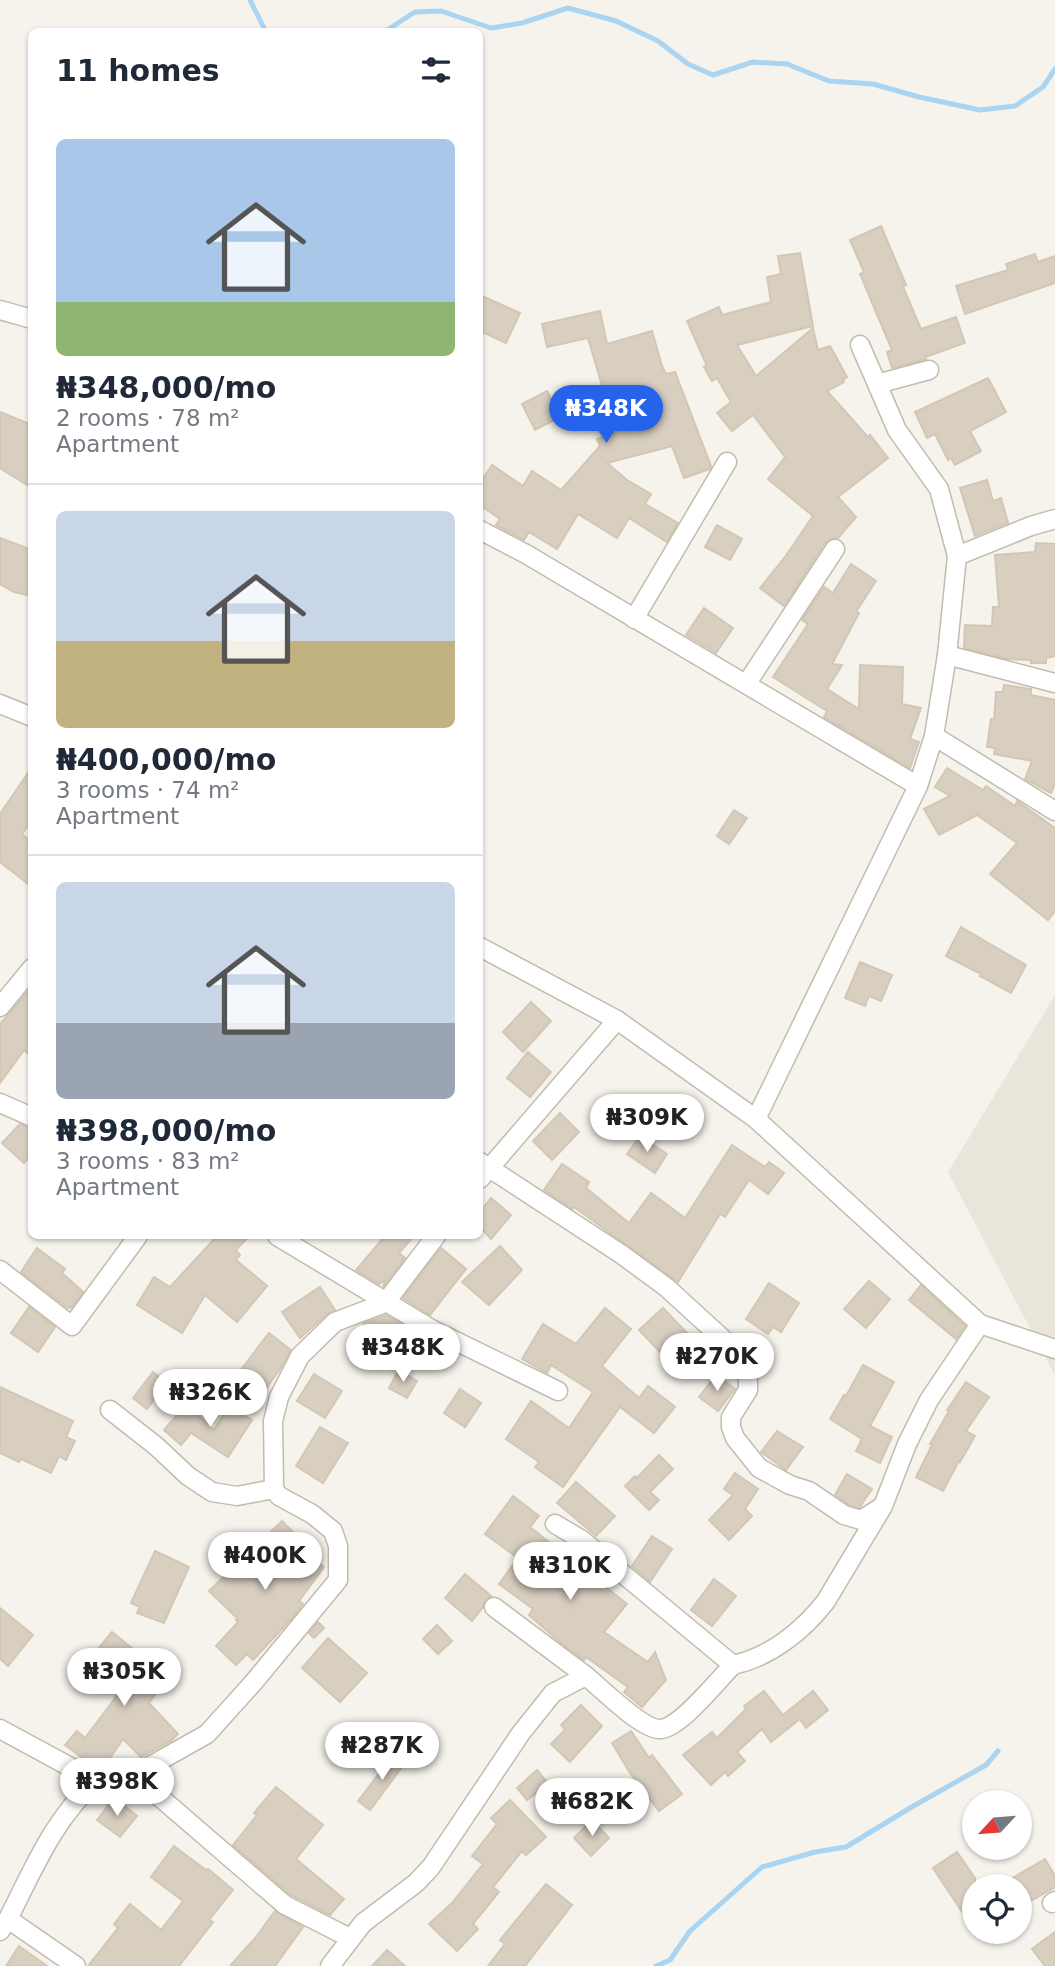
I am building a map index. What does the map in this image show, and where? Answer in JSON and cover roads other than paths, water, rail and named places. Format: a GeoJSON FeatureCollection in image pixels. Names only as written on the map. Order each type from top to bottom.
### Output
{"type":"FeatureCollection","features":[{"type":"Feature","properties":{"kind":"street"},"geometry":{"type":"LineString","coordinates":[[0,310],[28,318]]}},
{"type":"Feature","properties":{"kind":"street"},"geometry":{"type":"LineString","coordinates":[[756,1119],[918,786],[934,736],[947,655],[957,555],[939,489],[897,430],[860,345]]}},
{"type":"Feature","properties":{"kind":"street"},"geometry":{"type":"LineString","coordinates":[[877,384],[929,370]]}},
{"type":"Feature","properties":{"kind":"street"},"geometry":{"type":"LineString","coordinates":[[634,619],[727,462]]}},
{"type":"Feature","properties":{"kind":"street"},"geometry":{"type":"LineString","coordinates":[[957,555],[1055,519]]}},
{"type":"Feature","properties":{"kind":"street"},"geometry":{"type":"LineString","coordinates":[[483,532],[747,683],[918,786]]}},
{"type":"Feature","properties":{"kind":"street"},"geometry":{"type":"LineString","coordinates":[[747,683],[835,549]]}},
{"type":"Feature","properties":{"kind":"street"},"geometry":{"type":"LineString","coordinates":[[947,655],[1055,683]]}},
{"type":"Feature","properties":{"kind":"street"},"geometry":{"type":"LineString","coordinates":[[0,704],[28,715]]}},
{"type":"Feature","properties":{"kind":"street"},"geometry":{"type":"LineString","coordinates":[[934,736],[1055,811]]}},
{"type":"Feature","properties":{"kind":"street"},"geometry":{"type":"LineString","coordinates":[[483,949],[617,1020],[756,1119],[980,1324],[1055,1349]]}},
{"type":"Feature","properties":{"kind":"street"},"geometry":{"type":"LineString","coordinates":[[0,1007],[28,973]]}},
{"type":"Feature","properties":{"kind":"street"},"geometry":{"type":"LineString","coordinates":[[483,1169],[617,1020]]}},
{"type":"Feature","properties":{"kind":"street"},"geometry":{"type":"LineString","coordinates":[[0,1102],[28,1115]]}},
{"type":"Feature","properties":{"kind":"street"},"geometry":{"type":"LineString","coordinates":[[483,1171],[621,1254],[666,1287],[723,1339],[746,1369],[748,1381],[748,1390],[731,1417],[730,1427],[735,1438],[759,1468],[790,1485],[809,1491],[853,1520],[861,1521],[883,1506]]}},
{"type":"Feature","properties":{"kind":"street"},"geometry":{"type":"LineString","coordinates":[[0,1270],[72,1326],[136,1239]]}},
{"type":"Feature","properties":{"kind":"street"},"geometry":{"type":"LineString","coordinates":[[282,1239],[433,1330],[558,1391]]}},
{"type":"Feature","properties":{"kind":"street"},"geometry":{"type":"LineString","coordinates":[[0,1729],[96,1781],[116,1782],[207,1734],[253,1684],[338,1580],[338,1546],[333,1531],[312,1514],[279,1496],[274,1489],[273,1421],[279,1397],[300,1356],[335,1322],[385,1303],[434,1239]]}},
{"type":"Feature","properties":{"kind":"street"},"geometry":{"type":"LineString","coordinates":[[494,1607],[586,1676],[646,1726],[660,1730],[674,1724],[733,1665],[743,1663],[780,1644],[815,1616],[883,1506],[907,1444],[929,1400],[980,1324]]}},
{"type":"Feature","properties":{"kind":"street"},"geometry":{"type":"LineString","coordinates":[[110,1410],[156,1446],[188,1476],[212,1492],[237,1496],[274,1489]]}},
{"type":"Feature","properties":{"kind":"street"},"geometry":{"type":"LineString","coordinates":[[555,1524],[582,1540],[733,1665]]}},
{"type":"Feature","properties":{"kind":"street"},"geometry":{"type":"LineString","coordinates":[[330,1966],[363,1923],[416,1883],[431,1867],[521,1732],[553,1693],[586,1676]]}},
{"type":"Feature","properties":{"kind":"street"},"geometry":{"type":"LineString","coordinates":[[133,1774],[285,1905],[350,1938]]}},
{"type":"Feature","properties":{"kind":"street"},"geometry":{"type":"LineString","coordinates":[[76,1966],[4,1925],[57,1824],[80,1795],[96,1781]]}},
{"type":"Feature","properties":{"kind":"waterway"},"geometry":{"type":"LineString","coordinates":[[250,0],[264,28]]}},
{"type":"Feature","properties":{"kind":"waterway"},"geometry":{"type":"LineString","coordinates":[[390,28],[415,12],[441,11],[491,28],[522,23],[568,8],[616,21],[658,41],[688,64],[713,75],[753,62],[787,64],[829,81],[873,84],[980,110],[1015,106],[1043,87],[1055,69]]}},
{"type":"Feature","properties":{"kind":"waterway"},"geometry":{"type":"LineString","coordinates":[[656,1966],[670,1960],[690,1931],[762,1867],[815,1852],[846,1847],[986,1765],[998,1751]]}}]}
